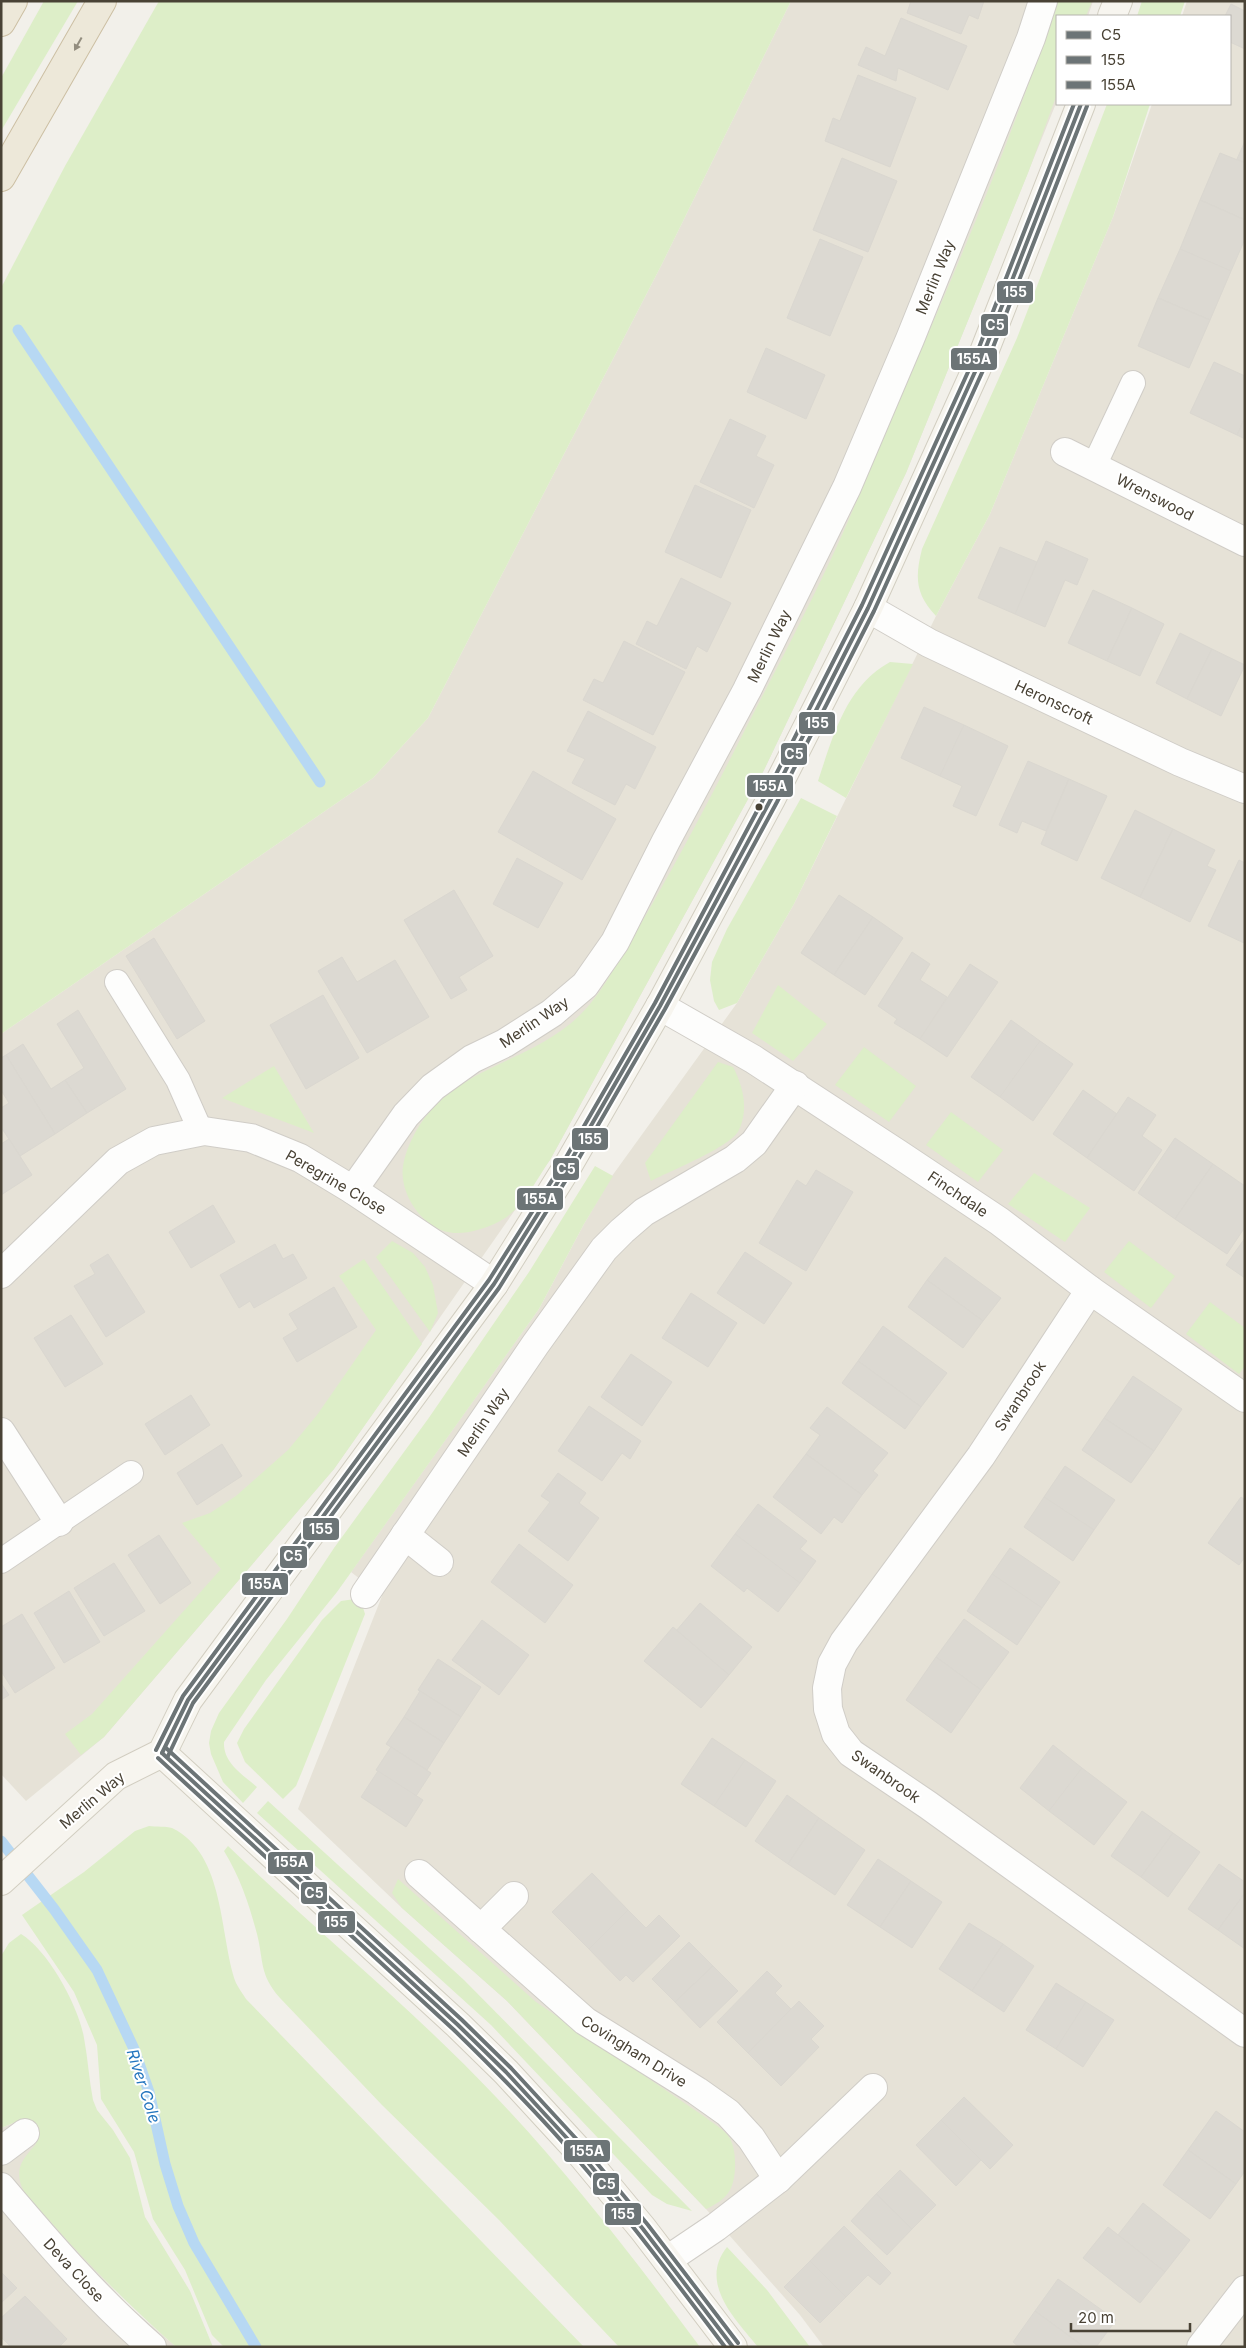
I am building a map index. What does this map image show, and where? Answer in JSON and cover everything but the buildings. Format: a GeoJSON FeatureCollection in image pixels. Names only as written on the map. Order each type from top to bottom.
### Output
{"type":"FeatureCollection","features":[{"type":"Feature","properties":{"kind":"highway"},"geometry":{"type":"LineString","coordinates":[[1,22],[13,1]]}},
{"type":"Feature","properties":{"kind":"highway"},"geometry":{"type":"LineString","coordinates":[[1,177],[102,1]]}},
{"type":"Feature","properties":{"kind":"street","name":"Merlin Way"},"geometry":{"type":"LineString","coordinates":[[353,1190],[406,1115],[433,1087],[472,1059],[505,1043],[552,1013],[585,986],[615,942],[666,841],[747,690],[847,487],[910,339],[1031,38],[1043,1]]}},
{"type":"Feature","properties":{"kind":"street"},"geometry":{"type":"LineString","coordinates":[[1112,15],[1118,1]]}},
{"type":"Feature","properties":{"kind":"street"},"geometry":{"type":"LineString","coordinates":[[733,2347],[667,2260],[576,2148],[494,2060],[162,1754],[188,1700],[494,1284],[566,1169],[660,1006],[771,799],[868,608],[984,352],[1081,105]]}},
{"type":"Feature","properties":{"kind":"street","name":"Wrenswood"},"geometry":{"type":"LineString","coordinates":[[1065,452],[1245,542]]}},
{"type":"Feature","properties":{"kind":"street","name":"Heronscroft"},"geometry":{"type":"LineString","coordinates":[[868,608],[929,643],[1180,762],[1245,789]]}},
{"type":"Feature","properties":{"kind":"street","name":"Finchdale"},"geometry":{"type":"LineString","coordinates":[[660,1006],[718,1038],[795,1085],[999,1221],[1090,1290],[1245,1398]]}},
{"type":"Feature","properties":{"kind":"street","name":"Merlin Way"},"geometry":{"type":"LineString","coordinates":[[365,1594],[530,1353],[604,1249],[644,1212],[735,1159],[754,1143],[795,1085]]}},
{"type":"Feature","properties":{"kind":"street","name":"Peregrine Close"},"geometry":{"type":"LineString","coordinates":[[1,1274],[118,1161],[154,1142],[200,1132],[230,1133],[251,1138],[300,1158],[353,1190],[494,1284]]}},
{"type":"Feature","properties":{"kind":"street","name":"Swanbrook"},"geometry":{"type":"LineString","coordinates":[[1090,1290],[981,1456],[844,1642],[832,1664],[827,1688],[828,1709],[836,1734],[851,1753],[936,1811],[1245,2033]]}},
{"type":"Feature","properties":{"kind":"street"},"geometry":{"type":"LineString","coordinates":[[1,1432],[59,1522]]}},
{"type":"Feature","properties":{"kind":"street"},"geometry":{"type":"LineString","coordinates":[[405,1535],[439,1562]]}},
{"type":"Feature","properties":{"kind":"street","name":"Merlin Way"},"geometry":{"type":"LineString","coordinates":[[1,1881],[116,1776],[162,1754]]}},
{"type":"Feature","properties":{"kind":"street","name":"Covingham Drive"},"geometry":{"type":"LineString","coordinates":[[419,1874],[585,2021],[697,2091],[728,2114],[751,2138],[778,2179]]}},
{"type":"Feature","properties":{"kind":"street"},"geometry":{"type":"LineString","coordinates":[[481,1930],[514,1896]]}},
{"type":"Feature","properties":{"kind":"street"},"geometry":{"type":"LineString","coordinates":[[667,2260],[716,2227],[778,2179],[873,2088]]}},
{"type":"Feature","properties":{"kind":"street"},"geometry":{"type":"LineString","coordinates":[[1,2151],[25,2133]]}},
{"type":"Feature","properties":{"kind":"street","name":"Deva Close"},"geometry":{"type":"LineString","coordinates":[[1,2187],[65,2262],[99,2298],[152,2347]]}},
{"type":"Feature","properties":{"kind":"street"},"geometry":{"type":"LineString","coordinates":[[1202,2347],[1245,2290]]}},
{"type":"Feature","properties":{"kind":"lane"},"geometry":{"type":"LineString","coordinates":[[1094,466],[1133,383]]}},
{"type":"Feature","properties":{"kind":"lane"},"geometry":{"type":"LineString","coordinates":[[117,982],[178,1080],[200,1132]]}},
{"type":"Feature","properties":{"kind":"lane"},"geometry":{"type":"LineString","coordinates":[[1,1560],[131,1473]]}},
{"type":"Feature","properties":{"kind":"shaded area"},"geometry":{"type":"Polygon","coordinates":[[[791,1],[1093,1],[1088,15],[1056,15],[1056,103],[906,473],[764,770],[550,1160],[334,1469],[104,1737],[26,1801],[1,1774],[1,1034],[373,778],[428,718],[662,264],[791,1]]]}},
{"type":"Feature","properties":{"kind":"shaded area"},"geometry":{"type":"Polygon","coordinates":[[[1187,1],[1245,1],[1245,2347],[824,2347],[800,2315],[706,2209],[507,2001],[402,1908],[298,1809],[382,1596],[351,1572],[539,1309],[612,1176],[737,1003],[794,904],[936,616],[990,514],[1113,217],[1152,105],[1231,105],[1231,15],[1182,15],[1187,1]]]}},
{"type":"Feature","properties":{"kind":"shaded area"},"geometry":{"type":"Polygon","coordinates":[[[18,2121],[36,2144],[31,2200],[127,2304],[176,2347],[1,2347],[1,2128],[18,2121]]]}},
{"type":"Feature","properties":{"kind":"green space"},"geometry":{"type":"Polygon","coordinates":[[[44,1],[78,1],[1,131],[1,78],[44,1]]]}},
{"type":"Feature","properties":{"kind":"green space"},"geometry":{"type":"Polygon","coordinates":[[[159,1],[791,1],[662,264],[428,718],[373,778],[1,1034],[1,288],[65,166],[159,1]]]}},
{"type":"Feature","properties":{"kind":"green space"},"geometry":{"type":"Polygon","coordinates":[[[1057,1],[1092,1],[1086,15],[1056,15],[1056,97],[1028,173],[906,473],[764,770],[550,1160],[528,1194],[515,1210],[495,1224],[465,1233],[444,1231],[435,1227],[420,1215],[405,1188],[403,1164],[411,1141],[424,1118],[440,1100],[459,1086],[541,1043],[569,1025],[594,999],[628,946],[714,790],[823,577],[980,211],[1057,1]]]}},
{"type":"Feature","properties":{"kind":"green space"},"geometry":{"type":"Polygon","coordinates":[[[1142,1],[1185,1],[1180,15],[1137,15],[1142,1]]]}},
{"type":"Feature","properties":{"kind":"green space"},"geometry":{"type":"Polygon","coordinates":[[[1107,105],[1150,105],[1113,217],[990,514],[936,616],[920,593],[918,568],[922,549],[1017,338],[1107,105]]]}},
{"type":"Feature","properties":{"kind":"green space"},"geometry":{"type":"Polygon","coordinates":[[[890,662],[913,664],[846,798],[818,781],[829,747],[843,714],[862,684],[890,662]]]}},
{"type":"Feature","properties":{"kind":"green space"},"geometry":{"type":"Polygon","coordinates":[[[801,798],[837,816],[794,904],[737,1003],[719,1010],[714,1001],[710,980],[712,962],[727,929],[801,798]]]}},
{"type":"Feature","properties":{"kind":"green space"},"geometry":{"type":"Polygon","coordinates":[[[778,985],[827,1024],[793,1061],[752,1033],[778,985]]]}},
{"type":"Feature","properties":{"kind":"green space"},"geometry":{"type":"Polygon","coordinates":[[[864,1047],[916,1086],[889,1122],[835,1085],[864,1047]]]}},
{"type":"Feature","properties":{"kind":"green space"},"geometry":{"type":"Polygon","coordinates":[[[718,1062],[733,1067],[740,1082],[744,1098],[744,1114],[739,1130],[734,1137],[713,1151],[651,1181],[645,1163],[718,1062]]]}},
{"type":"Feature","properties":{"kind":"green space"},"geometry":{"type":"Polygon","coordinates":[[[274,1066],[314,1133],[222,1098],[274,1066]]]}},
{"type":"Feature","properties":{"kind":"green space"},"geometry":{"type":"Polygon","coordinates":[[[951,1112],[1003,1150],[978,1182],[926,1145],[951,1112]]]}},
{"type":"Feature","properties":{"kind":"green space"},"geometry":{"type":"Polygon","coordinates":[[[595,1166],[613,1176],[584,1224],[539,1309],[337,1592],[266,1680],[224,1742],[227,1756],[234,1768],[257,1787],[243,1803],[223,1782],[211,1754],[209,1743],[211,1731],[219,1713],[287,1619],[334,1548],[428,1419],[529,1272],[595,1166]]]}},
{"type":"Feature","properties":{"kind":"green space"},"geometry":{"type":"Polygon","coordinates":[[[1034,1173],[1090,1208],[1065,1242],[1008,1204],[1034,1173]]]}},
{"type":"Feature","properties":{"kind":"green space"},"geometry":{"type":"Polygon","coordinates":[[[392,1241],[413,1253],[425,1267],[433,1285],[438,1313],[430,1332],[376,1257],[392,1241]]]}},
{"type":"Feature","properties":{"kind":"green space"},"geometry":{"type":"Polygon","coordinates":[[[1129,1241],[1175,1276],[1151,1308],[1104,1272],[1129,1241]]]}},
{"type":"Feature","properties":{"kind":"green space"},"geometry":{"type":"Polygon","coordinates":[[[364,1259],[422,1344],[334,1469],[104,1737],[81,1755],[65,1734],[92,1714],[221,1569],[182,1523],[210,1513],[236,1496],[288,1450],[317,1415],[376,1330],[339,1276],[364,1259]]]}},
{"type":"Feature","properties":{"kind":"green space"},"geometry":{"type":"Polygon","coordinates":[[[1210,1302],[1245,1328],[1245,1366],[1239,1374],[1186,1334],[1210,1302]]]}},
{"type":"Feature","properties":{"kind":"green space"},"geometry":{"type":"Polygon","coordinates":[[[355,1599],[361,1601],[365,1614],[296,1786],[283,1799],[245,1762],[237,1743],[244,1729],[322,1620],[341,1601],[355,1599]]]}},
{"type":"Feature","properties":{"kind":"green space"},"geometry":{"type":"Polygon","coordinates":[[[268,1801],[464,1980],[692,2211],[667,2204],[652,2195],[491,2025],[257,1813],[268,1801]]]}},
{"type":"Feature","properties":{"kind":"green space"},"geometry":{"type":"Polygon","coordinates":[[[149,1826],[172,1828],[190,1840],[202,1857],[218,1898],[236,1983],[246,1999],[584,2347],[224,2347],[212,2335],[185,2270],[153,2219],[134,2152],[101,2099],[97,2045],[74,1992],[22,1915],[84,1872],[135,1831],[149,1826]]]}},
{"type":"Feature","properties":{"kind":"green space"},"geometry":{"type":"Polygon","coordinates":[[[228,1846],[431,2032],[496,2097],[602,2219],[700,2347],[619,2347],[499,2220],[382,2105],[280,1998],[265,1975],[257,1934],[247,1901],[235,1871],[224,1851],[228,1846]]]}},
{"type":"Feature","properties":{"kind":"green space"},"geometry":{"type":"Polygon","coordinates":[[[398,1879],[536,2002],[724,2131],[732,2142],[735,2156],[734,2178],[730,2190],[725,2196],[716,2204],[706,2209],[507,2001],[402,1908],[392,1893],[398,1879]]]}},
{"type":"Feature","properties":{"kind":"green space"},"geometry":{"type":"Polygon","coordinates":[[[21,1934],[42,1953],[61,1980],[76,2011],[81,2025],[90,2085],[97,2110],[113,2130],[130,2158],[145,2217],[190,2291],[213,2347],[176,2347],[95,2270],[24,2192],[19,2175],[21,2165],[36,2144],[18,2121],[1,2128],[1,1956],[9,1943],[21,1934]]]}},
{"type":"Feature","properties":{"kind":"green space"},"geometry":{"type":"Polygon","coordinates":[[[727,2247],[767,2290],[810,2347],[758,2347],[731,2313],[718,2287],[719,2261],[727,2247]]]}},
{"type":"Feature","properties":{"kind":"waterway"},"geometry":{"type":"LineString","coordinates":[[18,330],[320,782]]}},
{"type":"Feature","properties":{"kind":"waterway","name":"River Cole"},"geometry":{"type":"LineString","coordinates":[[1,1841],[54,1909],[97,1970],[134,2049],[149,2092],[165,2164],[178,2206],[194,2243],[256,2347]]}},
{"type":"Feature","properties":{"kind":"transit line","name":"155A"},"geometry":{"type":"LineString","coordinates":[[156,1750],[183,1696],[489,1280],[561,1166],[655,1003],[765,796],[862,605],[978,350],[1074,105]]}},
{"type":"Feature","properties":{"kind":"transit line","name":"C5"},"geometry":{"type":"LineString","coordinates":[[162,1753],[188,1700],[494,1284],[566,1169],[660,1006],[771,799],[868,608],[984,352],[1081,105]]}},
{"type":"Feature","properties":{"kind":"transit line","name":"155"},"geometry":{"type":"LineString","coordinates":[[168,1756],[193,1703],[499,1288],[571,1172],[665,1009],[777,802],[874,611],[990,355],[1087,106]]}},
{"type":"Feature","properties":{"kind":"transit line","name":"155A"},"geometry":{"type":"LineString","coordinates":[[166,1748],[462,2020],[511,2068],[581,2144],[648,2225],[738,2343]]}},
{"type":"Feature","properties":{"kind":"transit line","name":"C5"},"geometry":{"type":"LineString","coordinates":[[162,1753],[458,2025],[506,2072],[576,2148],[643,2229],[733,2347]]}},
{"type":"Feature","properties":{"kind":"transit line","name":"155"},"geometry":{"type":"LineString","coordinates":[[158,1758],[454,2030],[514,2090],[558,2137],[612,2200],[725,2347]]}}]}
